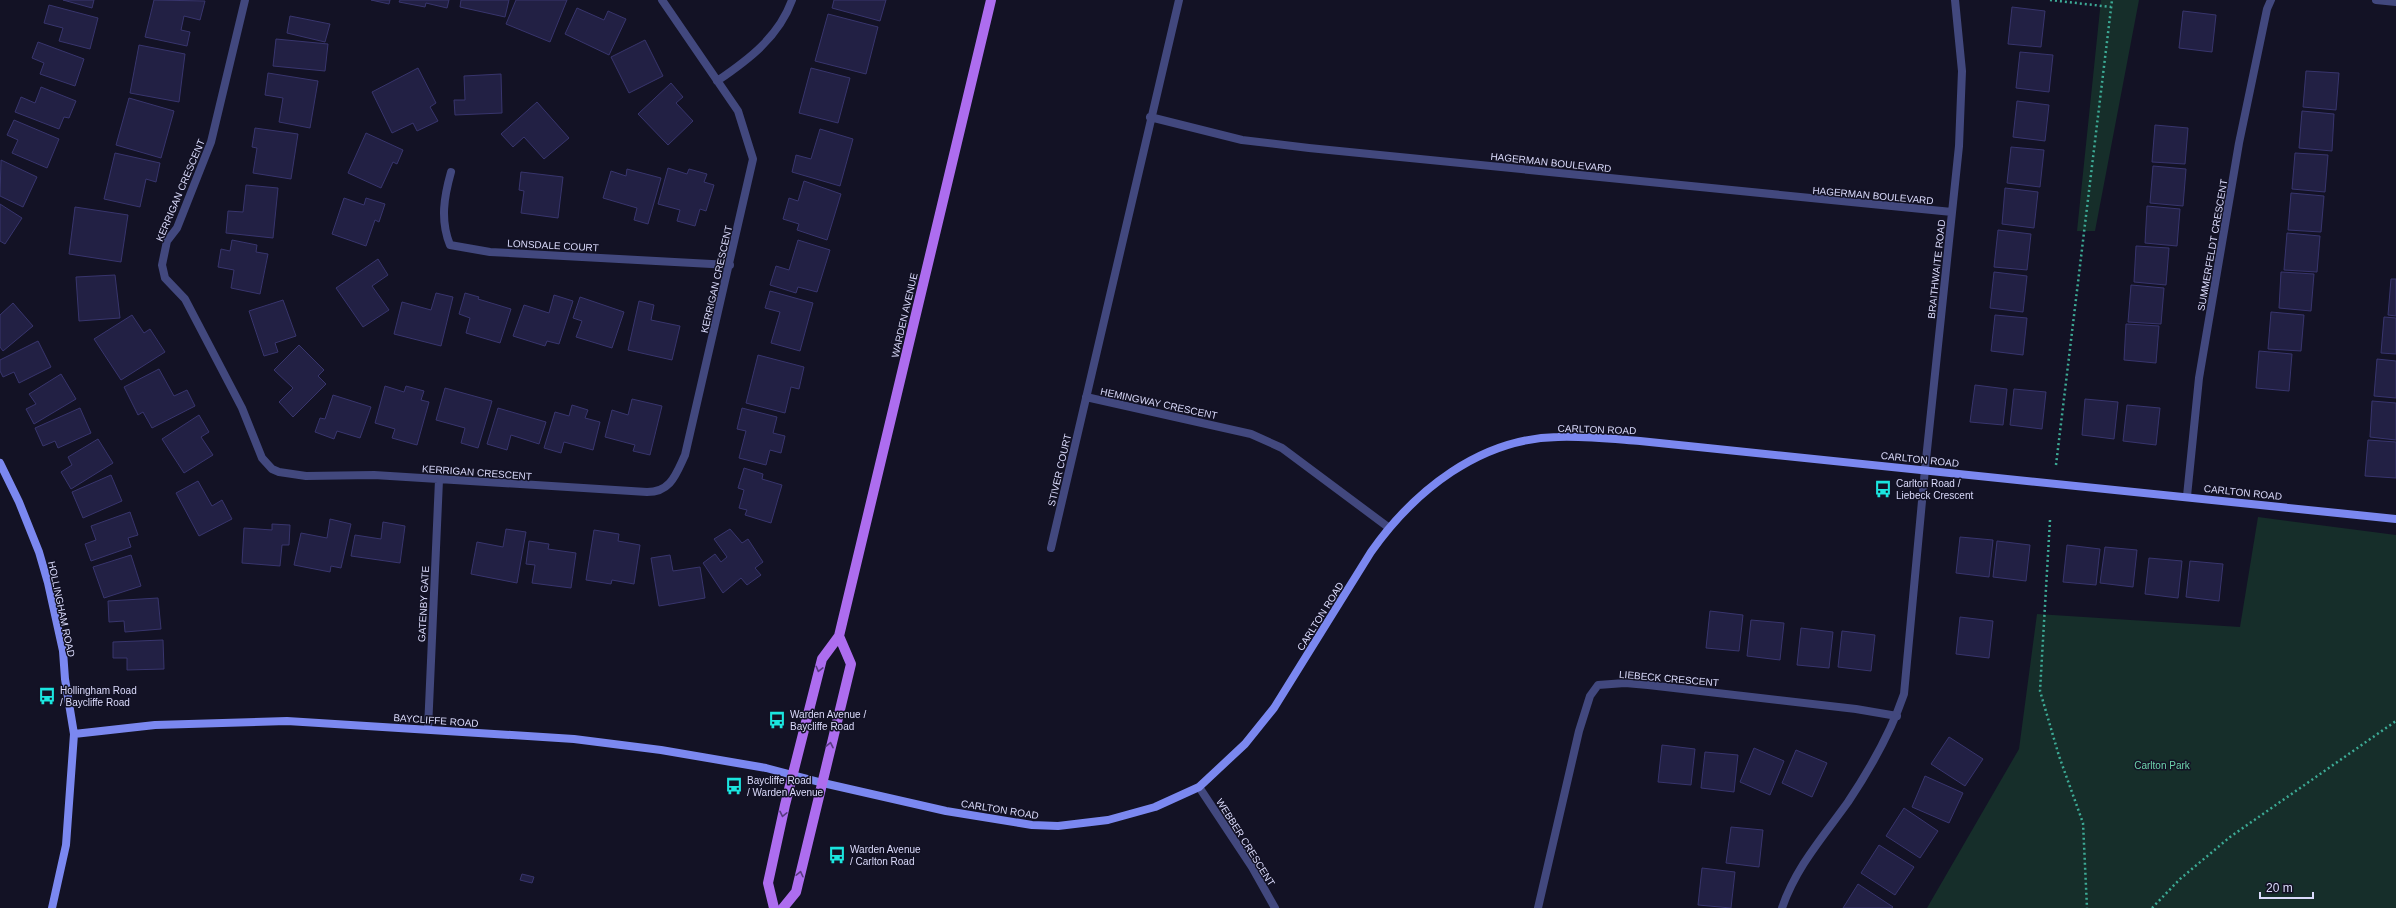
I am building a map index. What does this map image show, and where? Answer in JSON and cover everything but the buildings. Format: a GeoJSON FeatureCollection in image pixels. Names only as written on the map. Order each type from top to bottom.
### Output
{"type":"FeatureCollection","features":[{"type":"Feature","properties":{"kind":"main road","name":"WARDEN AVENUE"},"geometry":{"type":"LineString","coordinates":[[774,908],[768,883],[793,776],[822,659],[839,636],[991,0]]}},
{"type":"Feature","properties":{"kind":"main road","name":"CARLTON ROAD"},"geometry":{"type":"LineString","coordinates":[[823,783],[946,811],[1032,825],[1058,826],[1108,820],[1137,813],[1199,787],[1245,744],[1274,708],[1388,527],[1411,503],[1450,472],[1470,460],[1522,441],[1557,437],[1640,441],[2396,518]]}},
{"type":"Feature","properties":{"kind":"main road","name":"HOLLINGHAM ROAD"},"geometry":{"type":"LineString","coordinates":[[0,463],[19,502],[39,552],[48,583],[63,651],[74,734],[66,845],[52,908]]}},
{"type":"Feature","properties":{"kind":"main road"},"geometry":{"type":"LineString","coordinates":[[783,908],[796,892],[851,664],[839,636]]}},
{"type":"Feature","properties":{"kind":"main road","name":"BAYCLIFFE ROAD"},"geometry":{"type":"LineString","coordinates":[[74,734],[156,725],[287,720],[428,729],[574,739],[662,750],[766,768],[823,783]]}},
{"type":"Feature","properties":{"kind":"street","name":"KERRIGAN CRESCENT"},"geometry":{"type":"LineString","coordinates":[[245,0],[211,142],[177,228],[168,241],[162,265],[165,278],[184,299],[242,408],[257,450],[272,469],[306,476],[374,475],[658,492],[674,479],[685,455],[730,265],[753,159],[738,111],[686,32],[662,0]]}},
{"type":"Feature","properties":{"kind":"street"},"geometry":{"type":"LineString","coordinates":[[717,81],[762,46],[776,29],[792,0]]}},
{"type":"Feature","properties":{"kind":"street"},"geometry":{"type":"LineString","coordinates":[[1150,117],[1179,0]]}},
{"type":"Feature","properties":{"kind":"street","name":"BRAITHWAITE ROAD"},"geometry":{"type":"LineString","coordinates":[[1925,469],[1960,146],[1962,71],[1955,0]]}},
{"type":"Feature","properties":{"kind":"street","name":"SUMMERFELDT CRESCENT"},"geometry":{"type":"LineString","coordinates":[[2187,496],[2199,378],[2239,143],[2267,9],[2271,0]]}},
{"type":"Feature","properties":{"kind":"street"},"geometry":{"type":"LineString","coordinates":[[2376,0],[2396,2]]}},
{"type":"Feature","properties":{"kind":"street","name":"HAGERMAN BOULEVARD"},"geometry":{"type":"LineString","coordinates":[[1150,117],[1242,140],[1309,148],[1952,212]]}},
{"type":"Feature","properties":{"kind":"street","name":"HEMINGWAY CRESCENT"},"geometry":{"type":"LineString","coordinates":[[1150,117],[1086,397],[1251,434],[1282,448],[1388,527]]}},
{"type":"Feature","properties":{"kind":"street","name":"LONSDALE COURT"},"geometry":{"type":"LineString","coordinates":[[452,172],[445,193],[443,215],[450,245],[490,252],[730,265]]}},
{"type":"Feature","properties":{"kind":"street","name":"STIVER COURT"},"geometry":{"type":"LineString","coordinates":[[1051,548],[1086,397]]}},
{"type":"Feature","properties":{"kind":"street"},"geometry":{"type":"LineString","coordinates":[[1782,908],[1797,872],[1848,802],[1897,716],[1904,694],[1925,469]]}},
{"type":"Feature","properties":{"kind":"street","name":"GATENBY GATE"},"geometry":{"type":"LineString","coordinates":[[428,729],[439,480]]}},
{"type":"Feature","properties":{"kind":"street","name":"LIEBECK CRESCENT"},"geometry":{"type":"LineString","coordinates":[[1538,908],[1579,731],[1590,696],[1598,685],[1625,683],[1648,685],[1856,709],[1897,716]]}},
{"type":"Feature","properties":{"kind":"street","name":"WEBBER CRESCENT"},"geometry":{"type":"LineString","coordinates":[[1199,787],[1252,867],[1275,908]]}},
{"type":"Feature","properties":{"kind":"path"},"geometry":{"type":"LineString","coordinates":[[2050,0],[2111,7]]}},
{"type":"Feature","properties":{"kind":"path"},"geometry":{"type":"LineString","coordinates":[[2056,465],[2112,0]]}},
{"type":"Feature","properties":{"kind":"path"},"geometry":{"type":"LineString","coordinates":[[2050,520],[2040,691],[2059,756],[2083,823],[2087,908]]}},
{"type":"Feature","properties":{"kind":"path"},"geometry":{"type":"LineString","coordinates":[[2152,908],[2180,879],[2230,837],[2396,721]]}},
{"type":"Feature","properties":{"kind":"green space"},"geometry":{"type":"Polygon","coordinates":[[[2101,0],[2139,0],[2095,231],[2077,231],[2101,0]]]}},
{"type":"Feature","properties":{"kind":"green space","name":"Carlton Park"},"geometry":{"type":"Polygon","coordinates":[[[2258,517],[2396,535],[2396,908],[1927,908],[2019,749],[2037,614],[2240,627],[2258,517]]]}},
{"type":"Feature","properties":{"kind":"place","name":"Carlton Road / Liebeck Crescent"},"geometry":{"type":"Point","coordinates":[1883,489]}},
{"type":"Feature","properties":{"kind":"place","name":"Hollingham Road / Baycliffe Road"},"geometry":{"type":"Point","coordinates":[47,696]}},
{"type":"Feature","properties":{"kind":"place","name":"Warden Avenue / Baycliffe Road"},"geometry":{"type":"Point","coordinates":[777,720]}},
{"type":"Feature","properties":{"kind":"place","name":"Baycliffe Road / Warden Avenue"},"geometry":{"type":"Point","coordinates":[734,786]}},
{"type":"Feature","properties":{"kind":"place","name":"Warden Avenue / Carlton Road"},"geometry":{"type":"Point","coordinates":[837,855]}}]}
